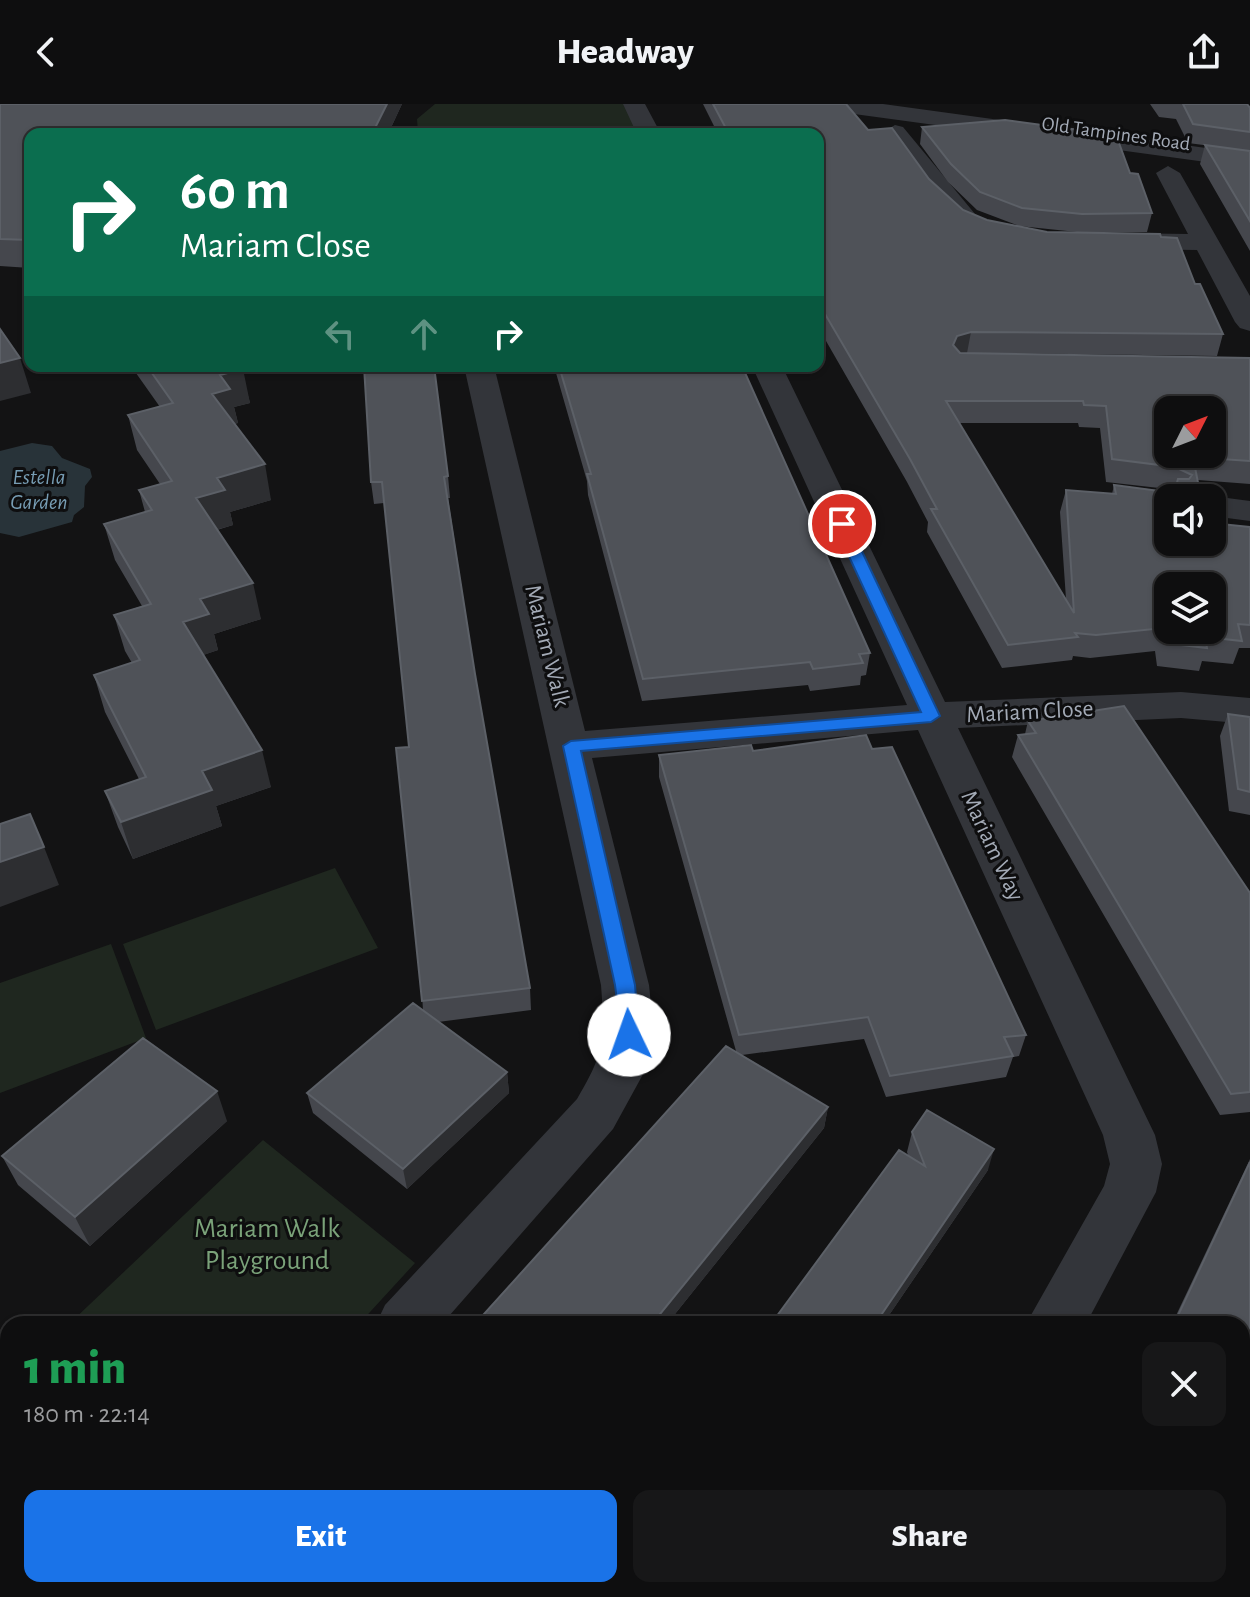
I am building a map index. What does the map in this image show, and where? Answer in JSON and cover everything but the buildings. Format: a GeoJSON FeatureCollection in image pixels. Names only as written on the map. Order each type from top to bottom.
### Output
{"type":"FeatureCollection","features":[{"type":"Feature","properties":{"kind":"street"},"geometry":{"type":"LineString","coordinates":[[634,104],[646,128]]}},
{"type":"Feature","properties":{"kind":"street","name":"Old Tampines Road"},"geometry":{"type":"LineString","coordinates":[[832,104],[1250,161]]}},
{"type":"Feature","properties":{"kind":"street","name":"Old Tampines Road"},"geometry":{"type":"LineString","coordinates":[[887,104],[1250,153]]}},
{"type":"Feature","properties":{"kind":"street"},"geometry":{"type":"LineString","coordinates":[[895,132],[966,220],[984,230],[1017,237]]}},
{"type":"Feature","properties":{"kind":"street"},"geometry":{"type":"LineString","coordinates":[[1168,173],[1250,322]]}},
{"type":"Feature","properties":{"kind":"street"},"geometry":{"type":"LineString","coordinates":[[1093,240],[1206,242]]}},
{"type":"Feature","properties":{"kind":"street","name":"Mariam Walk"},"geometry":{"type":"LineString","coordinates":[[412,1316],[595,1114],[622,1067],[629,1035],[625,985],[480,372]]}},
{"type":"Feature","properties":{"kind":"street","name":"Mariam Way"},"geometry":{"type":"LineString","coordinates":[[770,372],[1129,1135],[1136,1164],[1129,1192],[1059,1316]]}},
{"type":"Feature","properties":{"kind":"street"},"geometry":{"type":"LineString","coordinates":[[1226,508],[1250,511]]}},
{"type":"Feature","properties":{"kind":"street","name":"Mariam Close"},"geometry":{"type":"LineString","coordinates":[[571,746],[931,716],[1181,705],[1250,711]]}},
{"type":"Feature","properties":{"kind":"green space"},"geometry":{"type":"Polygon","coordinates":[[[435,104],[630,104],[642,128],[418,128],[417,119],[435,104]]]}},
{"type":"Feature","properties":{"kind":"green space"},"geometry":{"type":"Polygon","coordinates":[[[335,868],[378,948],[156,1030],[123,944],[335,868]]]}},
{"type":"Feature","properties":{"kind":"green space"},"geometry":{"type":"Polygon","coordinates":[[[111,944],[146,1038],[0,1093],[0,983],[111,944]]]}},
{"type":"Feature","properties":{"kind":"green space","name":"Mariam Walk Playground"},"geometry":{"type":"Polygon","coordinates":[[[263,1140],[415,1263],[366,1316],[77,1316],[263,1140]]]}},
{"type":"Feature","properties":{"kind":"water","name":"Estella Garden"},"geometry":{"type":"Polygon","coordinates":[[[32,443],[52,446],[62,458],[90,469],[92,477],[85,486],[84,507],[74,515],[72,522],[19,537],[0,533],[0,451],[32,443]]]}},
{"type":"Feature","properties":{"kind":"route"},"geometry":{"type":"LineString","coordinates":[[629,1035],[625,985],[571,746],[931,716],[842,524]]}}]}
